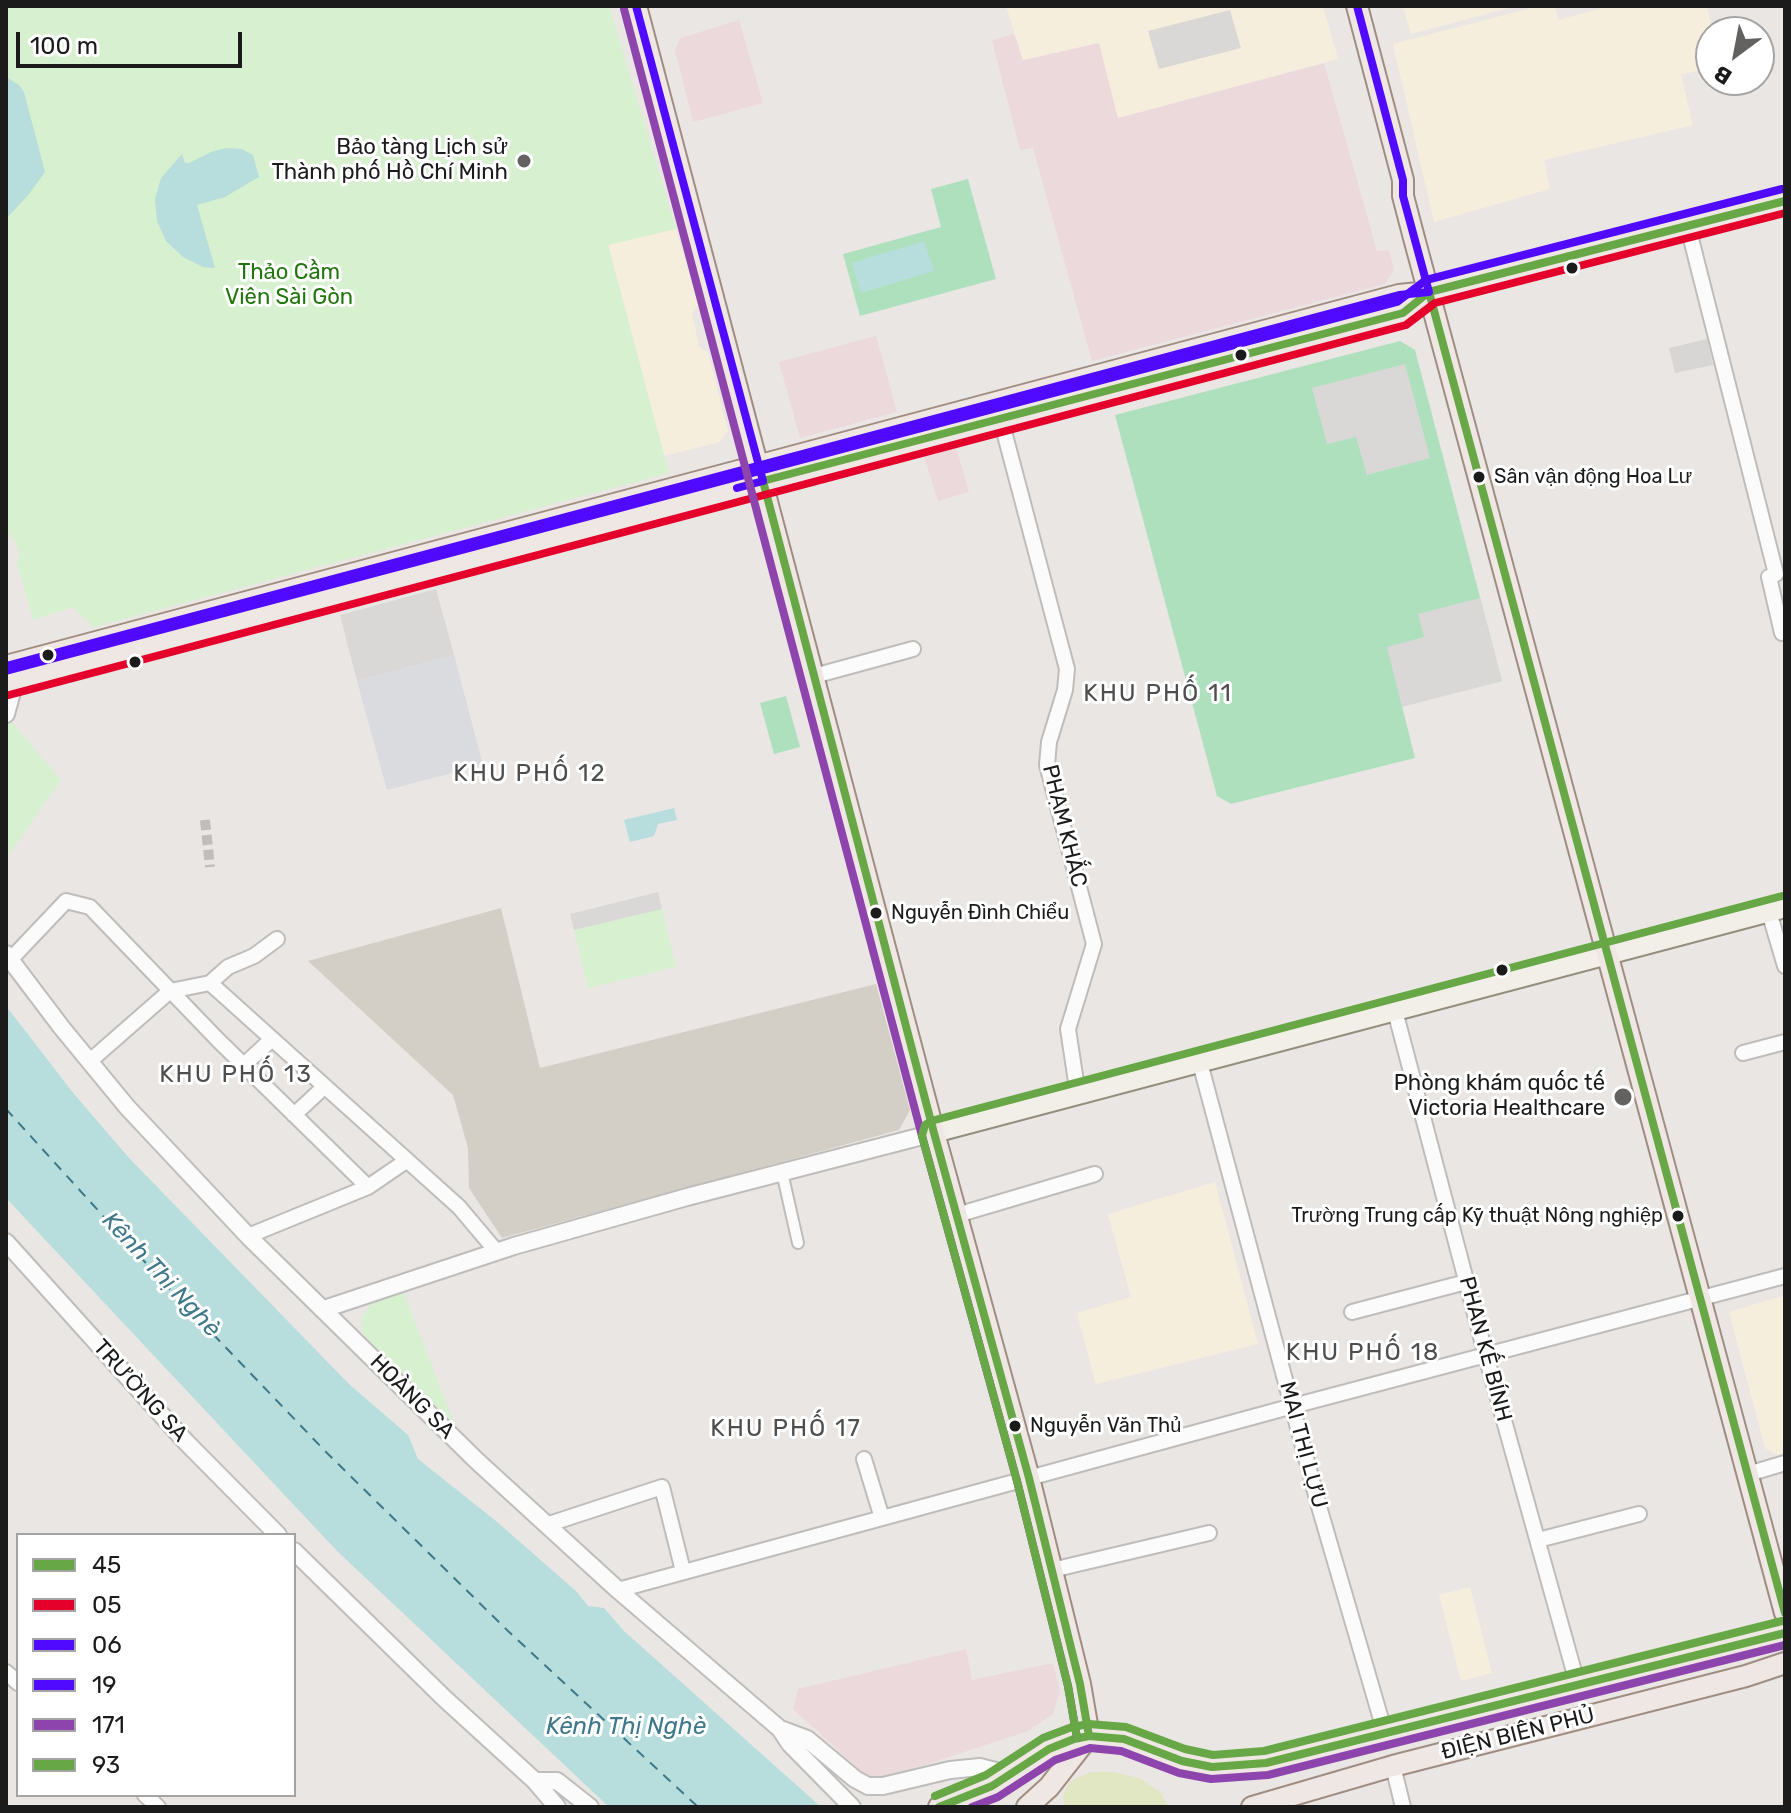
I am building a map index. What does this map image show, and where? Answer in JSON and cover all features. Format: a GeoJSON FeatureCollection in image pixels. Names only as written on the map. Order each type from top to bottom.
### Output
{"type":"FeatureCollection","features":[{"type":"Feature","properties":{"kind":"main road"},"geometry":{"type":"LineString","coordinates":[[636,6],[934,1133],[1029,1478],[1080,1684],[1089,1736]]}},
{"type":"Feature","properties":{"kind":"main road"},"geometry":{"type":"LineString","coordinates":[[1357,6],[1403,180],[1413,192],[1433,291],[1607,955],[1785,1613]]}},
{"type":"Feature","properties":{"kind":"main road"},"geometry":{"type":"LineString","coordinates":[[9,677],[424,563],[1215,353],[1403,313],[1433,291],[1785,201]]}},
{"type":"Feature","properties":{"kind":"main road"},"geometry":{"type":"LineString","coordinates":[[934,1133],[1777,910]]}},
{"type":"Feature","properties":{"kind":"main road","name":"ÐIỆN BIÊN PHỦ"},"geometry":{"type":"LineString","coordinates":[[1089,1736],[1124,1739],[1197,1765],[1228,1767],[1266,1763],[1785,1633]]}},
{"type":"Feature","properties":{"kind":"main road"},"geometry":{"type":"LineString","coordinates":[[1737,1646],[1747,1658],[1746,1676]]}},
{"type":"Feature","properties":{"kind":"main road","name":"ÐIỆN BIÊN PHỦ"},"geometry":{"type":"LineString","coordinates":[[1252,1807],[1393,1766],[1746,1676],[1785,1663]]}},
{"type":"Feature","properties":{"kind":"main road"},"geometry":{"type":"LineString","coordinates":[[939,1807],[971,1796],[1011,1775],[1049,1749],[1089,1736]]}},
{"type":"Feature","properties":{"kind":"main road"},"geometry":{"type":"LineString","coordinates":[[1006,1807],[1032,1803],[1089,1736]]}},
{"type":"Feature","properties":{"kind":"street"},"geometry":{"type":"LineString","coordinates":[[1688,227],[1776,574],[1769,577],[1782,633]]}},
{"type":"Feature","properties":{"kind":"street","name":"PHẠM KHẮC"},"geometry":{"type":"LineString","coordinates":[[998,412],[1067,669],[1067,680],[1047,753],[1047,765],[1094,944],[1068,1029],[1078,1095]]}},
{"type":"Feature","properties":{"kind":"street"},"geometry":{"type":"LineString","coordinates":[[814,676],[913,649]]}},
{"type":"Feature","properties":{"kind":"street"},"geometry":{"type":"LineString","coordinates":[[6,714],[9,677]]}},
{"type":"Feature","properties":{"kind":"street"},"geometry":{"type":"LineString","coordinates":[[8,957],[66,901],[90,907],[170,991],[368,1187]]}},
{"type":"Feature","properties":{"kind":"street"},"geometry":{"type":"LineString","coordinates":[[1777,910],[1785,966]]}},
{"type":"Feature","properties":{"kind":"street"},"geometry":{"type":"LineString","coordinates":[[90,1061],[170,991],[210,983],[228,967],[254,956],[277,939]]}},
{"type":"Feature","properties":{"kind":"street","name":"HOÀNG SA"},"geometry":{"type":"LineString","coordinates":[[8,957],[166,1151],[248,1236],[477,1461],[618,1590],[780,1729],[790,1744],[852,1807]]}},
{"type":"Feature","properties":{"kind":"street"},"geometry":{"type":"LineString","coordinates":[[210,983],[459,1207],[497,1252]]}},
{"type":"Feature","properties":{"kind":"street","name":"PHAN KẾ BÍNH"},"geometry":{"type":"LineString","coordinates":[[1395,1011],[1486,1356],[1578,1686]]}},
{"type":"Feature","properties":{"kind":"street"},"geometry":{"type":"LineString","coordinates":[[244,1065],[272,1039]]}},
{"type":"Feature","properties":{"kind":"street"},"geometry":{"type":"LineString","coordinates":[[1743,1053],[1785,1042]]}},
{"type":"Feature","properties":{"kind":"street","name":"MAI THỊ LỰU"},"geometry":{"type":"LineString","coordinates":[[1200,1063],[1320,1510],[1385,1733]]}},
{"type":"Feature","properties":{"kind":"street"},"geometry":{"type":"LineString","coordinates":[[294,1115],[324,1087]]}},
{"type":"Feature","properties":{"kind":"street"},"geometry":{"type":"LineString","coordinates":[[324,1309],[497,1252],[934,1133]]}},
{"type":"Feature","properties":{"kind":"street"},"geometry":{"type":"LineString","coordinates":[[248,1236],[368,1187],[406,1161]]}},
{"type":"Feature","properties":{"kind":"street"},"geometry":{"type":"LineString","coordinates":[[782,1172],[798,1243]]}},
{"type":"Feature","properties":{"kind":"street"},"geometry":{"type":"LineString","coordinates":[[957,1215],[1095,1174]]}},
{"type":"Feature","properties":{"kind":"street","name":"TRƯỜNG SA"},"geometry":{"type":"LineString","coordinates":[[6,1242],[186,1442],[276,1533]]}},
{"type":"Feature","properties":{"kind":"street"},"geometry":{"type":"LineString","coordinates":[[618,1590],[1785,1276]]}},
{"type":"Feature","properties":{"kind":"street"},"geometry":{"type":"LineString","coordinates":[[1352,1312],[1466,1282]]}},
{"type":"Feature","properties":{"kind":"street"},"geometry":{"type":"LineString","coordinates":[[864,1459],[882,1518]]}},
{"type":"Feature","properties":{"kind":"street"},"geometry":{"type":"LineString","coordinates":[[1748,1474],[1785,1463]]}},
{"type":"Feature","properties":{"kind":"street"},"geometry":{"type":"LineString","coordinates":[[549,1524],[662,1487],[683,1571]]}},
{"type":"Feature","properties":{"kind":"street"},"geometry":{"type":"LineString","coordinates":[[1538,1540],[1639,1514]]}},
{"type":"Feature","properties":{"kind":"street"},"geometry":{"type":"LineString","coordinates":[[1052,1570],[1209,1533]]}},
{"type":"Feature","properties":{"kind":"street"},"geometry":{"type":"LineString","coordinates":[[296,1553],[444,1698],[535,1781],[557,1807]]}},
{"type":"Feature","properties":{"kind":"street"},"geometry":{"type":"LineString","coordinates":[[780,1729],[807,1739],[868,1786],[883,1786],[950,1770],[980,1767],[1011,1775]]}},
{"type":"Feature","properties":{"kind":"street"},"geometry":{"type":"LineString","coordinates":[[1393,1766],[1403,1807]]}},
{"type":"Feature","properties":{"kind":"street"},"geometry":{"type":"LineString","coordinates":[[535,1781],[578,1807]]}},
{"type":"Feature","properties":{"kind":"street"},"geometry":{"type":"LineString","coordinates":[[535,1781],[557,1781],[590,1807]]}},
{"type":"Feature","properties":{"kind":"shaded area"},"geometry":{"type":"Polygon","coordinates":[[[1006,6],[1323,6],[1338,59],[1118,118],[1099,43],[1023,60],[1006,6]]]}},
{"type":"Feature","properties":{"kind":"shaded area"},"geometry":{"type":"Polygon","coordinates":[[[1403,6],[1516,6],[1411,34],[1403,6]]]}},
{"type":"Feature","properties":{"kind":"shaded area"},"geometry":{"type":"Polygon","coordinates":[[[1539,6],[1555,6],[1558,20],[1610,6],[1707,6],[1709,16],[1695,16],[1695,71],[1681,75],[1693,125],[1544,160],[1550,189],[1434,222],[1393,44],[1539,6]]]}},
{"type":"Feature","properties":{"kind":"shaded area"},"geometry":{"type":"Polygon","coordinates":[[[1230,10],[1241,48],[1159,69],[1148,31],[1230,10]]]}},
{"type":"Feature","properties":{"kind":"shaded area"},"geometry":{"type":"Polygon","coordinates":[[[739,20],[763,103],[693,122],[675,50],[681,38],[739,20]]]}},
{"type":"Feature","properties":{"kind":"shaded area"},"geometry":{"type":"Polygon","coordinates":[[[1014,34],[1023,60],[1099,42],[1118,118],[1324,63],[1377,251],[1389,250],[1394,270],[1385,284],[1092,361],[1033,148],[1020,150],[992,40],[1014,34]]]}},
{"type":"Feature","properties":{"kind":"shaded area"},"geometry":{"type":"Polygon","coordinates":[[[676,229],[698,305],[692,313],[699,347],[708,352],[728,431],[720,442],[664,456],[608,244],[676,229]]]}},
{"type":"Feature","properties":{"kind":"shaded area"},"geometry":{"type":"Polygon","coordinates":[[[876,336],[897,412],[800,438],[779,362],[876,336]]]}},
{"type":"Feature","properties":{"kind":"shaded area"},"geometry":{"type":"Polygon","coordinates":[[[1707,339],[1713,365],[1675,373],[1669,348],[1707,339]]]}},
{"type":"Feature","properties":{"kind":"shaded area"},"geometry":{"type":"Polygon","coordinates":[[[1405,364],[1430,458],[1367,475],[1356,437],[1327,444],[1312,388],[1405,364]]]}},
{"type":"Feature","properties":{"kind":"shaded area"},"geometry":{"type":"Polygon","coordinates":[[[956,447],[969,492],[938,501],[924,456],[956,447]]]}},
{"type":"Feature","properties":{"kind":"shaded area"},"geometry":{"type":"Polygon","coordinates":[[[436,589],[454,655],[357,681],[340,615],[436,589]]]}},
{"type":"Feature","properties":{"kind":"shaded area"},"geometry":{"type":"Polygon","coordinates":[[[1480,598],[1502,681],[1402,707],[1387,647],[1424,637],[1418,614],[1480,598]]]}},
{"type":"Feature","properties":{"kind":"shaded area"},"geometry":{"type":"Polygon","coordinates":[[[454,655],[483,765],[387,790],[357,681],[454,655]]]}},
{"type":"Feature","properties":{"kind":"shaded area"},"geometry":{"type":"Polygon","coordinates":[[[658,892],[662,909],[574,930],[570,914],[658,892]]]}},
{"type":"Feature","properties":{"kind":"shaded area"},"geometry":{"type":"Polygon","coordinates":[[[501,908],[540,1068],[876,984],[910,1110],[899,1130],[502,1238],[469,1188],[468,1148],[453,1095],[308,961],[501,908]]]}},
{"type":"Feature","properties":{"kind":"shaded area"},"geometry":{"type":"Polygon","coordinates":[[[1215,1182],[1258,1344],[1096,1384],[1077,1313],[1131,1297],[1108,1214],[1215,1182]]]}},
{"type":"Feature","properties":{"kind":"shaded area"},"geometry":{"type":"Polygon","coordinates":[[[1785,1295],[1785,1453],[1777,1455],[1765,1448],[1729,1312],[1785,1295]]]}},
{"type":"Feature","properties":{"kind":"shaded area"},"geometry":{"type":"Polygon","coordinates":[[[1470,1587],[1492,1673],[1461,1681],[1439,1595],[1470,1587]]]}},
{"type":"Feature","properties":{"kind":"shaded area"},"geometry":{"type":"Polygon","coordinates":[[[966,1649],[972,1680],[1053,1663],[1060,1691],[1053,1714],[1028,1731],[873,1782],[793,1709],[798,1689],[966,1649]]]}},
{"type":"Feature","properties":{"kind":"green space","name":"Thảo Cầm Viên Sài Gòn"},"geometry":{"type":"Polygon","coordinates":[[[6,6],[609,6],[676,229],[608,245],[669,473],[94,627],[72,607],[33,620],[17,563],[19,553],[16,542],[6,531],[6,6]]]}},
{"type":"Feature","properties":{"kind":"green space"},"geometry":{"type":"Polygon","coordinates":[[[968,179],[996,279],[860,316],[843,254],[941,227],[931,189],[968,179]]]}},
{"type":"Feature","properties":{"kind":"green space"},"geometry":{"type":"Polygon","coordinates":[[[1400,341],[1415,350],[1502,681],[1402,706],[1415,758],[1231,804],[1217,796],[1115,415],[1400,341]]]}},
{"type":"Feature","properties":{"kind":"green space"},"geometry":{"type":"Polygon","coordinates":[[[786,696],[800,747],[774,754],[760,703],[786,696]]]}},
{"type":"Feature","properties":{"kind":"green space"},"geometry":{"type":"Polygon","coordinates":[[[10,720],[61,780],[6,859],[6,735],[10,720]]]}},
{"type":"Feature","properties":{"kind":"green space"},"geometry":{"type":"Polygon","coordinates":[[[662,909],[676,967],[588,988],[574,930],[662,909]]]}},
{"type":"Feature","properties":{"kind":"green space"},"geometry":{"type":"Polygon","coordinates":[[[403,1291],[456,1428],[363,1334],[361,1319],[375,1297],[403,1291]]]}},
{"type":"Feature","properties":{"kind":"green space"},"geometry":{"type":"Polygon","coordinates":[[[1092,1772],[1113,1772],[1139,1778],[1159,1791],[1169,1807],[1065,1807],[1063,1797],[1068,1784],[1092,1772]]]}},
{"type":"Feature","properties":{"kind":"water"},"geometry":{"type":"Polygon","coordinates":[[[6,77],[24,92],[45,172],[6,219],[6,77]]]}},
{"type":"Feature","properties":{"kind":"water"},"geometry":{"type":"Polygon","coordinates":[[[226,148],[242,149],[253,155],[259,177],[225,197],[197,205],[215,268],[203,267],[183,257],[166,241],[157,221],[155,199],[161,178],[182,154],[185,163],[189,163],[226,148]]]}},
{"type":"Feature","properties":{"kind":"water"},"geometry":{"type":"Polygon","coordinates":[[[924,241],[934,271],[861,293],[852,263],[924,241]]]}},
{"type":"Feature","properties":{"kind":"water"},"geometry":{"type":"Polygon","coordinates":[[[674,808],[677,820],[658,824],[654,836],[630,842],[624,820],[674,808]]]}},
{"type":"Feature","properties":{"kind":"water","name":"Kênh Thị Nghè"},"geometry":{"type":"Polygon","coordinates":[[[6,1006],[74,1094],[130,1159],[349,1384],[408,1435],[418,1459],[496,1521],[577,1592],[588,1606],[604,1608],[624,1631],[821,1807],[609,1807],[337,1551],[6,1198],[6,1006]]]}},
{"type":"Feature","properties":{"kind":"ferry route"},"geometry":{"type":"LineString","coordinates":[[6,1109],[164,1283],[326,1452],[508,1631],[698,1807]]}},
{"type":"Feature","properties":{"kind":"tunnel"},"geometry":{"type":"LineString","coordinates":[[205,820],[210,867]]}},
{"type":"Feature","properties":{"kind":"transit line","name":"19"},"geometry":{"type":"LineString","coordinates":[[636,6],[763,481],[737,488]]}},
{"type":"Feature","properties":{"kind":"transit line","name":"19"},"geometry":{"type":"LineString","coordinates":[[6,666],[1399,295],[1429,292],[1357,6]]}},
{"type":"Feature","properties":{"kind":"transit line","name":"171"},"geometry":{"type":"LineString","coordinates":[[624,9],[922,1136],[1017,1481],[1068,1686],[1077,1738]]}},
{"type":"Feature","properties":{"kind":"transit line","name":"06"},"geometry":{"type":"LineString","coordinates":[[6,671],[1397,302],[1426,280],[1782,189]]}},
{"type":"Feature","properties":{"kind":"transit line","name":"45"},"geometry":{"type":"LineString","coordinates":[[1089,1736],[1080,1684],[1029,1478],[934,1133],[763,481],[1403,313],[1429,292],[1785,201]]}},
{"type":"Feature","properties":{"kind":"transit line","name":"05"},"geometry":{"type":"LineString","coordinates":[[9,695],[1406,325],[1435,303],[1785,213]]}},
{"type":"Feature","properties":{"kind":"transit line","name":"45"},"geometry":{"type":"LineString","coordinates":[[1429,292],[1785,1613]]}},
{"type":"Feature","properties":{"kind":"transit line","name":"93"},"geometry":{"type":"LineString","coordinates":[[1077,1738],[1068,1686],[1017,1481],[922,1136],[925,1125],[1782,896]]}},
{"type":"Feature","properties":{"kind":"transit line","name":"93"},"geometry":{"type":"LineString","coordinates":[[935,1796],[986,1775],[1043,1738],[1072,1727],[1089,1724],[1126,1727],[1185,1749],[1213,1755],[1264,1751],[1782,1621]]}},
{"type":"Feature","properties":{"kind":"transit line","name":"45"},"geometry":{"type":"LineString","coordinates":[[939,1807],[992,1786],[1049,1749],[1074,1739],[1089,1736],[1124,1739],[1182,1761],[1212,1767],[1266,1763],[1785,1633]]}},
{"type":"Feature","properties":{"kind":"transit line","name":"171"},"geometry":{"type":"LineString","coordinates":[[972,1807],[998,1797],[1055,1760],[1090,1748],[1121,1751],[1179,1773],[1211,1779],[1268,1775],[1785,1645]]}},
{"type":"Feature","properties":{"kind":"place","name":"Bảo tàng Lịch sử Thành phố Hồ Chí Minh"},"geometry":{"type":"Point","coordinates":[524,161]}},
{"type":"Feature","properties":{"kind":"place","name":"Sân vận động Hoa Lư"},"geometry":{"type":"Point","coordinates":[1479,477]}},
{"type":"Feature","properties":{"kind":"place","name":"Nguyễn Đình Chiểu"},"geometry":{"type":"Point","coordinates":[876,913]}},
{"type":"Feature","properties":{"kind":"place","name":"Phòng khám quốc tế Victoria Healthcare"},"geometry":{"type":"Point","coordinates":[1623,1097]}},
{"type":"Feature","properties":{"kind":"place","name":"Trường Trung cấp Kỹ thuật Nông nghiệp"},"geometry":{"type":"Point","coordinates":[1678,1216]}},
{"type":"Feature","properties":{"kind":"place","name":"Nguyễn Văn Thủ"},"geometry":{"type":"Point","coordinates":[1015,1426]}},
{"type":"Feature","properties":{"kind":"district","name":"KHU PHỐ 11"},"geometry":{"type":"Point","coordinates":[1158,694]}},
{"type":"Feature","properties":{"kind":"district","name":"KHU PHỐ 12"},"geometry":{"type":"Point","coordinates":[530,774]}},
{"type":"Feature","properties":{"kind":"district","name":"KHU PHỐ 13"},"geometry":{"type":"Point","coordinates":[236,1075]}},
{"type":"Feature","properties":{"kind":"district","name":"KHU PHỐ 18"},"geometry":{"type":"Point","coordinates":[1363,1353]}},
{"type":"Feature","properties":{"kind":"district","name":"KHU PHỐ 17"},"geometry":{"type":"Point","coordinates":[786,1429]}}]}
